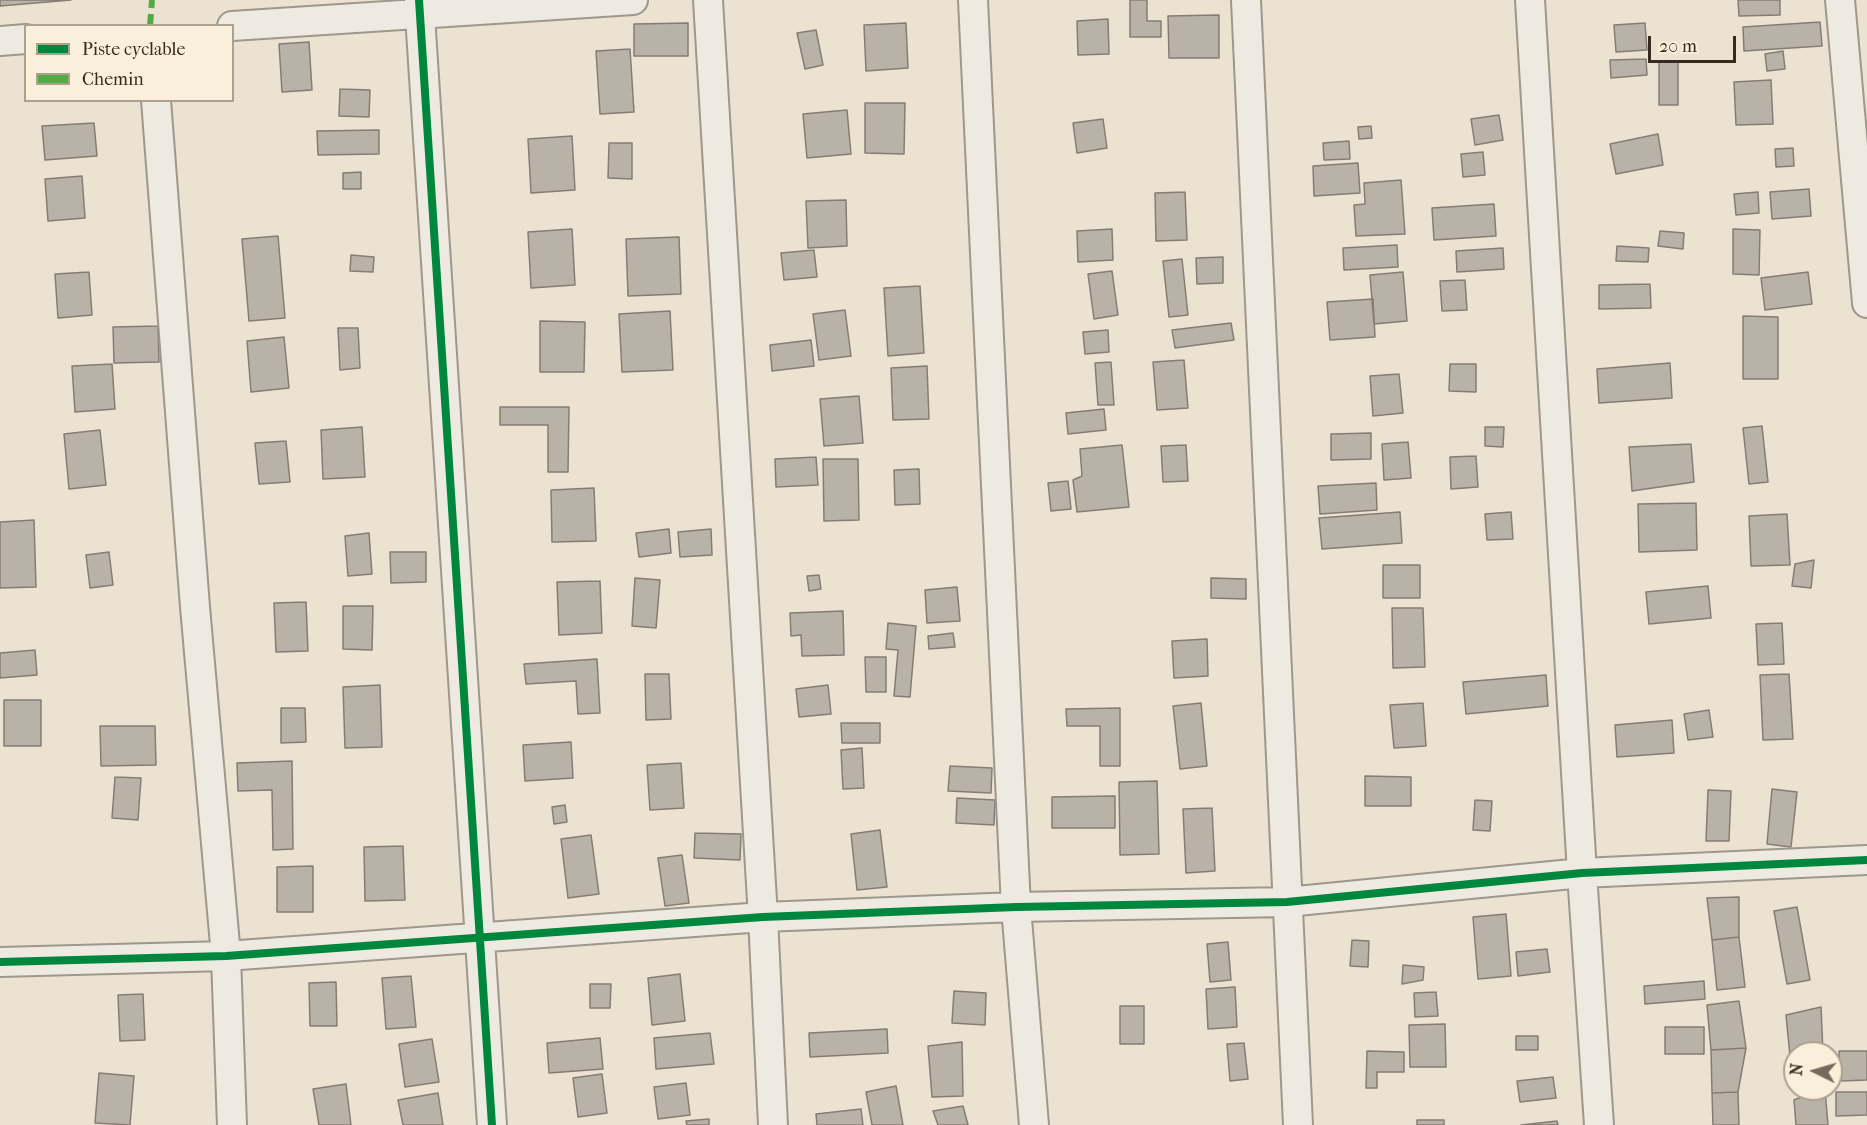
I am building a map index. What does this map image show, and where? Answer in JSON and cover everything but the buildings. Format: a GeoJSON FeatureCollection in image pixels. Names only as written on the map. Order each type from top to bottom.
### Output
{"type":"FeatureCollection","features":[{"type":"Feature","properties":{"kind":"street"},"geometry":{"type":"LineString","coordinates":[[234,26],[419,7],[633,0]]}},
{"type":"Feature","properties":{"kind":"street"},"geometry":{"type":"LineString","coordinates":[[708,0],[763,917],[773,1125]]}},
{"type":"Feature","properties":{"kind":"street"},"geometry":{"type":"LineString","coordinates":[[973,0],[1016,907],[1034,1125]]}},
{"type":"Feature","properties":{"kind":"street"},"geometry":{"type":"LineString","coordinates":[[1246,0],[1298,1125]]}},
{"type":"Feature","properties":{"kind":"street"},"geometry":{"type":"LineString","coordinates":[[1530,0],[1599,1125]]}},
{"type":"Feature","properties":{"kind":"street"},"geometry":{"type":"LineString","coordinates":[[1840,0],[1867,303]]}},
{"type":"Feature","properties":{"kind":"street"},"geometry":{"type":"LineString","coordinates":[[419,7],[492,1125]]}},
{"type":"Feature","properties":{"kind":"street"},"geometry":{"type":"LineString","coordinates":[[0,41],[24,39]]}},
{"type":"Feature","properties":{"kind":"street"},"geometry":{"type":"LineString","coordinates":[[156,102],[195,607],[226,956],[232,1125]]}},
{"type":"Feature","properties":{"kind":"street"},"geometry":{"type":"LineString","coordinates":[[0,962],[226,956],[763,917],[1016,907],[1287,902],[1582,873],[1867,860]]}},
{"type":"Feature","properties":{"kind":"marked path"},"geometry":{"type":"LineString","coordinates":[[150,24],[152,0]]}},
{"type":"Feature","properties":{"kind":"cycle path"},"geometry":{"type":"LineString","coordinates":[[419,0],[492,1125]]}},
{"type":"Feature","properties":{"kind":"cycle path"},"geometry":{"type":"LineString","coordinates":[[0,962],[226,956],[763,917],[1016,907],[1287,902],[1582,873],[1867,860]]}}]}
